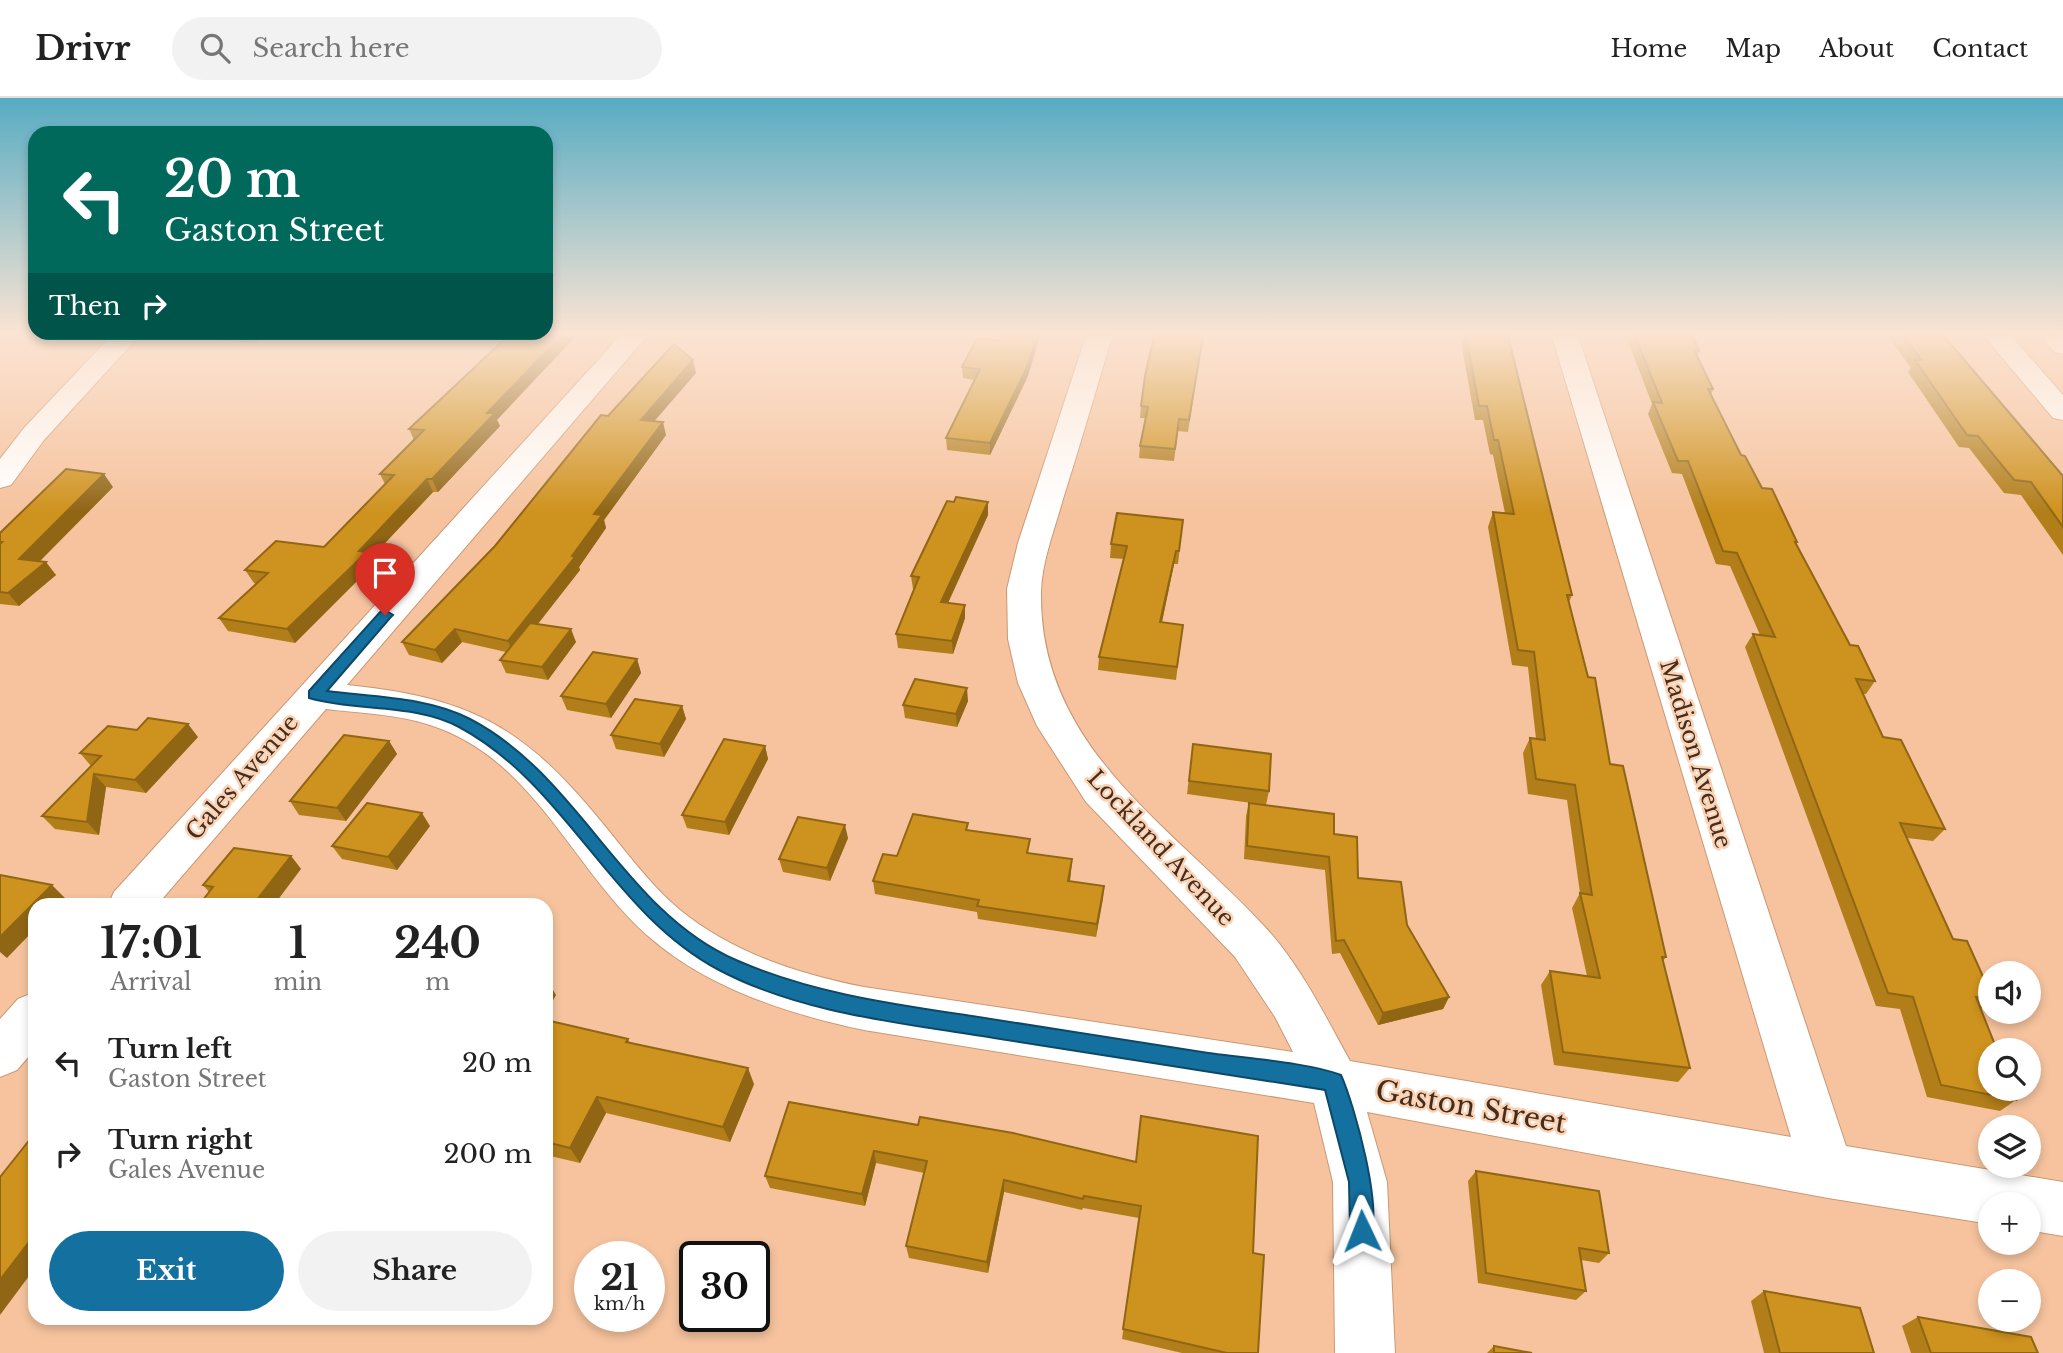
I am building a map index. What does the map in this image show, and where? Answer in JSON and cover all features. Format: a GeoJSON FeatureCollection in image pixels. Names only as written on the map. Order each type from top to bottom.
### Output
{"type":"FeatureCollection","features":[{"type":"Feature","properties":{"kind":"street"},"geometry":{"type":"LineString","coordinates":[[0,479],[34,434],[71,395]]}},
{"type":"Feature","properties":{"kind":"street","name":"Gales Avenue"},"geometry":{"type":"LineString","coordinates":[[136,898],[583,395]]}},
{"type":"Feature","properties":{"kind":"street","name":"Lockland Avenue"},"geometry":{"type":"LineString","coordinates":[[1081,395],[1034,543],[1024,589],[1026,639],[1037,682],[1056,726],[1100,791],[1251,943],[1292,1002],[1334,1082],[1360,1182],[1365,1353]]}},
{"type":"Feature","properties":{"kind":"street","name":"Madison Avenue"},"geometry":{"type":"LineString","coordinates":[[1583,395],[1828,1172]]}},
{"type":"Feature","properties":{"kind":"street"},"geometry":{"type":"LineString","coordinates":[[2048,395],[2063,412]]}},
{"type":"Feature","properties":{"kind":"street","name":"Gaston Street"},"geometry":{"type":"LineString","coordinates":[[314,695],[424,710],[463,722],[495,741],[560,801],[648,908],[683,939],[727,965],[796,992],[892,1012],[1334,1082],[1828,1172],[2063,1209]]}},
{"type":"Feature","properties":{"kind":"street"},"geometry":{"type":"LineString","coordinates":[[0,1054],[28,1022]]}},
{"type":"Feature","properties":{"kind":"building"},"geometry":{"type":"Polygon","coordinates":[[[446,395],[505,395],[487,413],[495,413],[432,479],[427,479],[359,551],[367,552],[287,629],[219,618],[268,573],[245,570],[276,541],[324,547],[394,475],[380,474],[424,430],[409,429],[446,395]]]}},
{"type":"Feature","properties":{"kind":"building"},"geometry":{"type":"Polygon","coordinates":[[[628,395],[663,395],[641,420],[663,422],[594,514],[602,515],[572,556],[575,557],[508,641],[455,629],[435,650],[402,642],[495,546],[601,415],[608,416],[628,395]]]}},
{"type":"Feature","properties":{"kind":"building"},"geometry":{"type":"Polygon","coordinates":[[[967,395],[1014,395],[990,443],[946,438],[967,395]]]}},
{"type":"Feature","properties":{"kind":"building"},"geometry":{"type":"Polygon","coordinates":[[[1143,395],[1193,395],[1189,420],[1179,419],[1175,449],[1140,446],[1148,407],[1141,406],[1143,395]]]}},
{"type":"Feature","properties":{"kind":"building"},"geometry":{"type":"Polygon","coordinates":[[[1477,395],[1522,395],[1572,595],[1567,595],[1588,677],[1595,678],[1610,764],[1623,766],[1666,957],[1662,957],[1690,1068],[1563,1052],[1550,971],[1600,978],[1580,893],[1592,895],[1575,785],[1536,779],[1530,738],[1545,740],[1534,652],[1518,650],[1493,512],[1514,514],[1498,440],[1494,440],[1487,406],[1479,406],[1477,395]]]}},
{"type":"Feature","properties":{"kind":"building"},"geometry":{"type":"Polygon","coordinates":[[[1659,395],[1711,395],[1741,455],[1745,456],[1762,488],[1772,489],[1795,542],[1850,645],[1858,646],[1875,681],[1856,679],[1883,737],[1901,740],[1945,829],[1900,823],[1953,939],[1967,941],[1978,965],[1978,1024],[1987,1024],[1992,1038],[1978,1038],[1978,1092],[1941,1085],[1913,997],[1888,993],[1753,634],[1775,637],[1737,553],[1723,551],[1688,461],[1678,461],[1653,402],[1662,403],[1659,395]]]}},
{"type":"Feature","properties":{"kind":"building"},"geometry":{"type":"Polygon","coordinates":[[[1939,395],[1994,395],[2063,476],[2063,527],[2031,482],[2014,480],[1978,436],[1967,435],[1939,395]]]}},
{"type":"Feature","properties":{"kind":"building"},"geometry":{"type":"Polygon","coordinates":[[[66,469],[104,474],[19,559],[46,562],[8,593],[0,592],[0,533],[66,469]]]}},
{"type":"Feature","properties":{"kind":"building"},"geometry":{"type":"Polygon","coordinates":[[[956,497],[988,502],[941,602],[965,605],[952,641],[896,634],[919,577],[911,576],[947,501],[954,502],[956,497]]]}},
{"type":"Feature","properties":{"kind":"building"},"geometry":{"type":"Polygon","coordinates":[[[1117,513],[1183,520],[1179,551],[1176,551],[1160,622],[1183,625],[1177,667],[1099,657],[1127,546],[1111,544],[1117,513]]]}},
{"type":"Feature","properties":{"kind":"building"},"geometry":{"type":"Polygon","coordinates":[[[530,623],[571,629],[542,667],[500,660],[530,623]]]}},
{"type":"Feature","properties":{"kind":"building"},"geometry":{"type":"Polygon","coordinates":[[[593,652],[637,659],[606,704],[561,696],[593,652]]]}},
{"type":"Feature","properties":{"kind":"building"},"geometry":{"type":"Polygon","coordinates":[[[915,679],[967,688],[956,714],[903,705],[915,679]]]}},
{"type":"Feature","properties":{"kind":"building"},"geometry":{"type":"Polygon","coordinates":[[[635,699],[682,706],[660,744],[611,735],[635,699]]]}},
{"type":"Feature","properties":{"kind":"building"},"geometry":{"type":"Polygon","coordinates":[[[148,718],[188,724],[135,780],[94,774],[87,822],[42,816],[101,756],[80,753],[108,726],[137,730],[148,718]]]}},
{"type":"Feature","properties":{"kind":"building"},"geometry":{"type":"Polygon","coordinates":[[[344,735],[389,741],[337,808],[290,801],[344,735]]]}},
{"type":"Feature","properties":{"kind":"building"},"geometry":{"type":"Polygon","coordinates":[[[724,739],[765,746],[725,822],[682,815],[724,739]]]}},
{"type":"Feature","properties":{"kind":"building"},"geometry":{"type":"Polygon","coordinates":[[[1193,744],[1271,754],[1269,791],[1189,781],[1193,744]]]}},
{"type":"Feature","properties":{"kind":"building"},"geometry":{"type":"Polygon","coordinates":[[[367,803],[422,813],[388,857],[332,846],[367,803]]]}},
{"type":"Feature","properties":{"kind":"building"},"geometry":{"type":"Polygon","coordinates":[[[1249,803],[1334,814],[1334,834],[1357,837],[1358,878],[1401,882],[1407,925],[1449,997],[1383,1013],[1344,940],[1336,941],[1329,857],[1247,846],[1249,803]]]}},
{"type":"Feature","properties":{"kind":"building"},"geometry":{"type":"Polygon","coordinates":[[[913,814],[968,823],[966,830],[1030,839],[1027,853],[1072,859],[1068,881],[1104,886],[1097,924],[977,906],[979,900],[873,881],[883,854],[897,856],[913,814]]]}},
{"type":"Feature","properties":{"kind":"building"},"geometry":{"type":"Polygon","coordinates":[[[798,817],[845,825],[827,868],[779,859],[798,817]]]}},
{"type":"Feature","properties":{"kind":"building"},"geometry":{"type":"Polygon","coordinates":[[[234,848],[291,856],[258,898],[204,898],[213,887],[203,885],[234,848]]]}},
{"type":"Feature","properties":{"kind":"building"},"geometry":{"type":"Polygon","coordinates":[[[0,875],[52,885],[39,898],[28,898],[28,909],[0,937],[0,875]]]}},
{"type":"Feature","properties":{"kind":"building"},"geometry":{"type":"Polygon","coordinates":[[[553,1022],[628,1039],[626,1042],[748,1068],[723,1127],[597,1097],[570,1148],[553,1144],[553,1022]]]}},
{"type":"Feature","properties":{"kind":"building"},"geometry":{"type":"Polygon","coordinates":[[[789,1102],[918,1125],[920,1117],[1013,1133],[1136,1162],[1141,1116],[1258,1136],[1253,1253],[1264,1255],[1258,1353],[1227,1353],[1123,1329],[1141,1206],[1084,1196],[1083,1199],[1004,1180],[987,1262],[906,1246],[927,1161],[874,1151],[862,1194],[765,1176],[789,1102]]]}},
{"type":"Feature","properties":{"kind":"building"},"geometry":{"type":"Polygon","coordinates":[[[28,1142],[28,1243],[0,1280],[0,1177],[28,1142]]]}},
{"type":"Feature","properties":{"kind":"building"},"geometry":{"type":"Polygon","coordinates":[[[1476,1171],[1599,1191],[1609,1253],[1579,1248],[1586,1291],[1486,1273],[1476,1171]]]}},
{"type":"Feature","properties":{"kind":"building"},"geometry":{"type":"Polygon","coordinates":[[[1764,1291],[1860,1308],[1874,1353],[1780,1353],[1764,1291]]]}},
{"type":"Feature","properties":{"kind":"building"},"geometry":{"type":"Polygon","coordinates":[[[1918,1317],[1978,1328],[1978,1332],[2003,1332],[2031,1337],[2038,1353],[1931,1353],[1918,1317]]]}},
{"type":"Feature","properties":{"kind":"building"},"geometry":{"type":"Polygon","coordinates":[[[1494,1346],[1532,1353],[1494,1353],[1494,1346]]]}},
{"type":"Feature","properties":{"kind":"route"},"geometry":{"type":"LineString","coordinates":[[385,615],[314,695],[424,710],[463,722],[495,741],[560,801],[648,908],[683,939],[727,965],[796,992],[892,1012],[1334,1082],[1360,1182],[1362,1231]]}}]}
